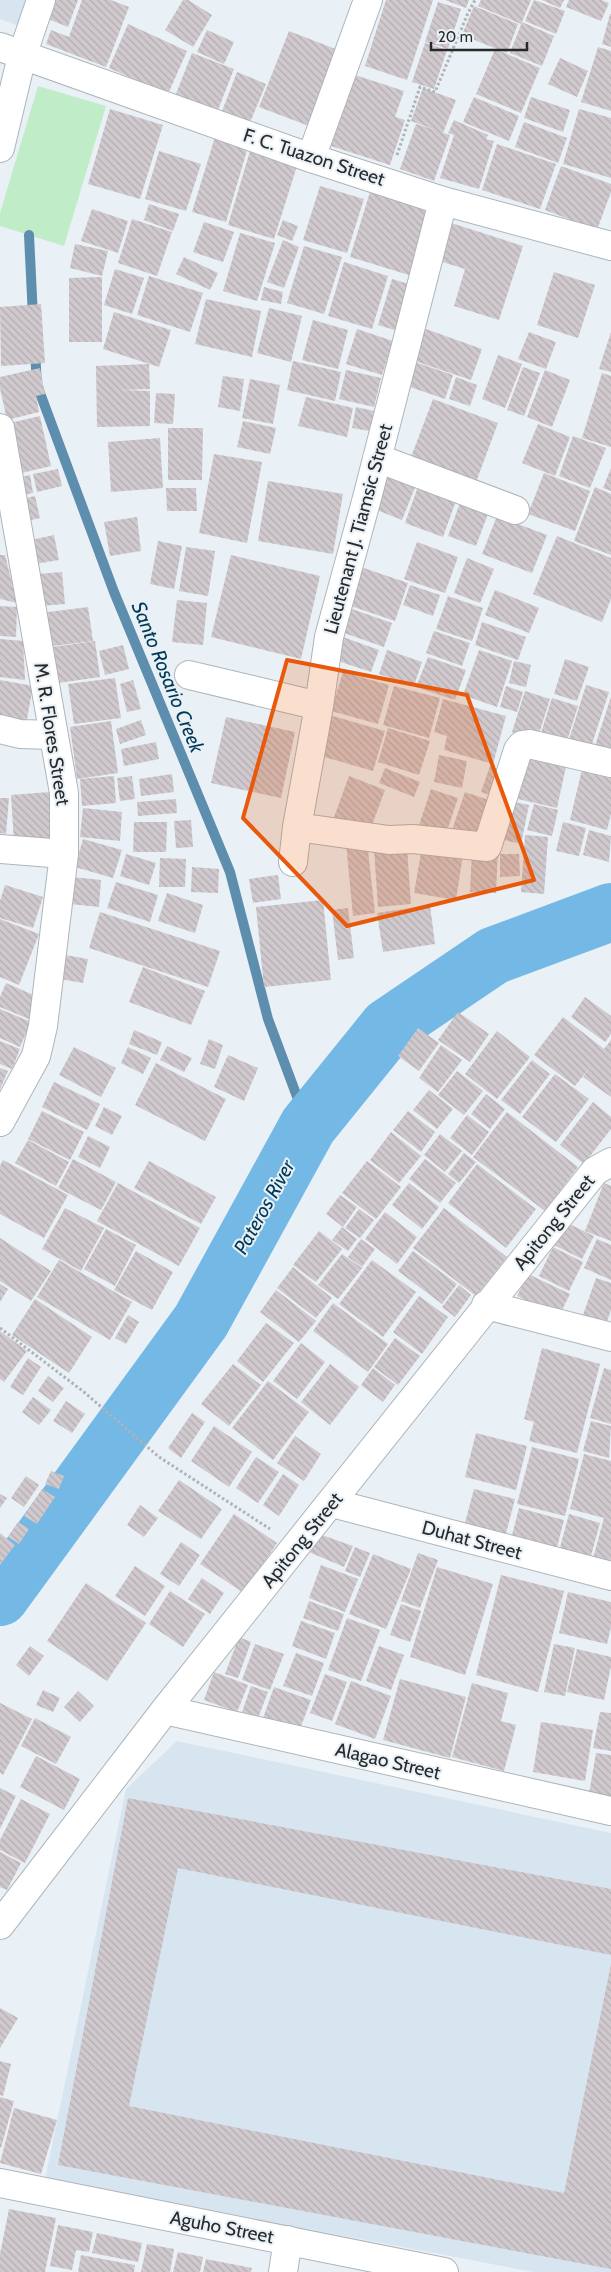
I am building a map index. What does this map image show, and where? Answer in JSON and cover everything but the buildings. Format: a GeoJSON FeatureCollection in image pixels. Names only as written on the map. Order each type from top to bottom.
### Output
{"type":"FeatureCollection","features":[{"type":"Feature","properties":{"kind":"street"},"geometry":{"type":"LineString","coordinates":[[0,148],[11,51],[41,0]]}},
{"type":"Feature","properties":{"kind":"street"},"geometry":{"type":"LineString","coordinates":[[311,158],[368,0]]}},
{"type":"Feature","properties":{"kind":"street","name":"F. C. Tuazon Street"},"geometry":{"type":"LineString","coordinates":[[11,51],[311,158],[443,201],[611,246]]}},
{"type":"Feature","properties":{"kind":"street","name":"Lieutenant J. Tiamsic Street"},"geometry":{"type":"LineString","coordinates":[[293,862],[297,828],[320,706],[329,637],[443,201]]}},
{"type":"Feature","properties":{"kind":"street","name":"M. R. Flores Street"},"geometry":{"type":"LineString","coordinates":[[0,428],[64,793],[64,854],[43,1026],[36,1056],[0,1122]]}},
{"type":"Feature","properties":{"kind":"street"},"geometry":{"type":"LineString","coordinates":[[377,458],[514,510]]}},
{"type":"Feature","properties":{"kind":"street"},"geometry":{"type":"LineString","coordinates":[[190,675],[320,706]]}},
{"type":"Feature","properties":{"kind":"street"},"geometry":{"type":"LineString","coordinates":[[0,729],[20,734],[53,735]]}},
{"type":"Feature","properties":{"kind":"street"},"geometry":{"type":"LineString","coordinates":[[297,828],[389,840],[413,840],[487,847],[511,769],[522,745],[529,744],[611,763]]}},
{"type":"Feature","properties":{"kind":"street"},"geometry":{"type":"LineString","coordinates":[[0,850],[64,854]]}},
{"type":"Feature","properties":{"kind":"street","name":"Apitong Street"},"geometry":{"type":"LineString","coordinates":[[0,1925],[165,1710],[332,1503],[486,1305],[595,1171],[611,1162]]}},
{"type":"Feature","properties":{"kind":"street"},"geometry":{"type":"LineString","coordinates":[[486,1305],[611,1337]]}},
{"type":"Feature","properties":{"kind":"street","name":"Duhat Street"},"geometry":{"type":"LineString","coordinates":[[332,1503],[611,1576]]}},
{"type":"Feature","properties":{"kind":"street","name":"Alagao Street"},"geometry":{"type":"LineString","coordinates":[[165,1710],[611,1811]]}},
{"type":"Feature","properties":{"kind":"street","name":"Aguho Street"},"geometry":{"type":"LineString","coordinates":[[0,2183],[295,2234],[444,2272]]}},
{"type":"Feature","properties":{"kind":"street"},"geometry":{"type":"LineString","coordinates":[[283,2272],[295,2234]]}},
{"type":"Feature","properties":{"kind":"path"},"geometry":{"type":"LineString","coordinates":[[388,182],[420,87],[435,92],[475,0]]}},
{"type":"Feature","properties":{"kind":"path"},"geometry":{"type":"LineString","coordinates":[[0,1328],[84,1392],[159,1457],[297,1546]]}},
{"type":"Feature","properties":{"kind":"highlighted area"},"geometry":{"type":"Polygon","coordinates":[[[287,660],[467,695],[534,880],[347,926],[243,818],[287,660]]]}},
{"type":"Feature","properties":{"kind":"shaded area"},"geometry":{"type":"Polygon","coordinates":[[[0,0],[27,0],[17,25],[0,19],[0,0]]]}},
{"type":"Feature","properties":{"kind":"shaded area"},"geometry":{"type":"Polygon","coordinates":[[[177,1741],[611,1833],[611,2272],[533,2272],[45,2179],[126,1789],[177,1741]]]}},
{"type":"Feature","properties":{"kind":"green space"},"geometry":{"type":"Polygon","coordinates":[[[38,86],[106,106],[64,246],[0,226],[0,213],[38,86]]]}},
{"type":"Feature","properties":{"kind":"waterway","name":"Santo Rosario Creek"},"geometry":{"type":"LineString","coordinates":[[29,235],[33,317]]}},
{"type":"Feature","properties":{"kind":"waterway","name":"Santo Rosario Creek"},"geometry":{"type":"LineString","coordinates":[[35,351],[37,385],[114,592],[230,872],[268,1019],[308,1126]]}},
{"type":"Feature","properties":{"kind":"waterway","name":"Pateros River"},"geometry":{"type":"LineString","coordinates":[[0,1597],[201,1321],[308,1126],[388,1027],[493,956],[611,912]]}}]}
